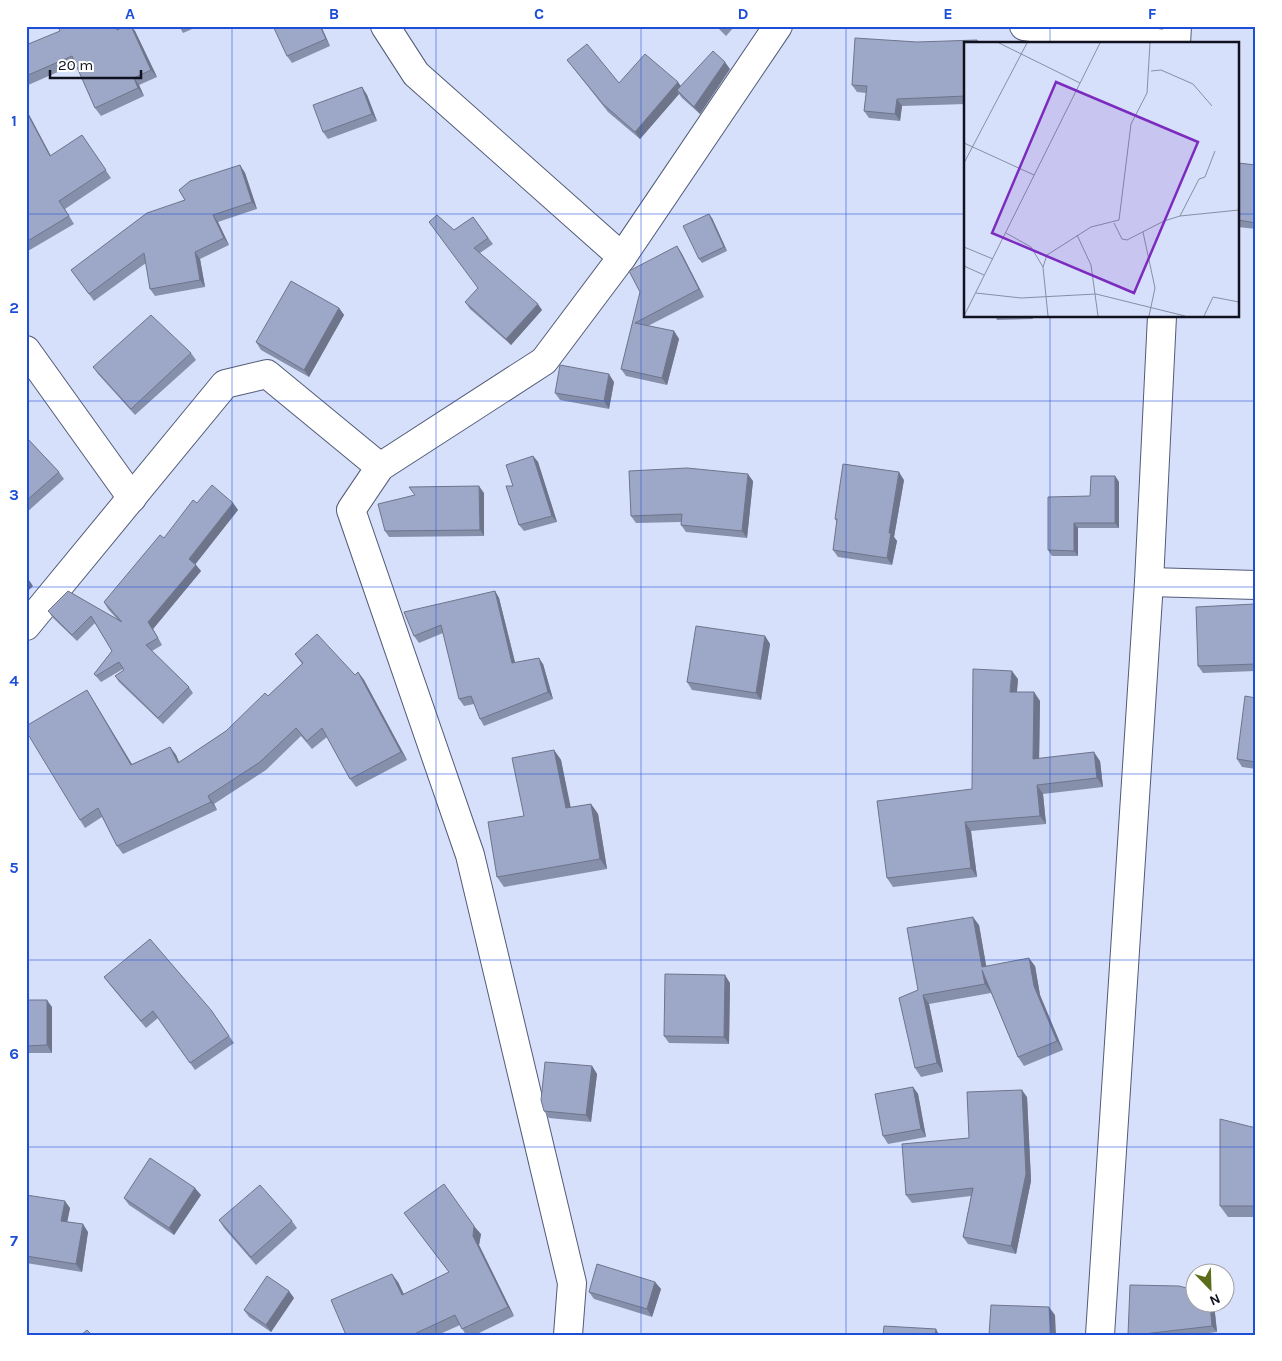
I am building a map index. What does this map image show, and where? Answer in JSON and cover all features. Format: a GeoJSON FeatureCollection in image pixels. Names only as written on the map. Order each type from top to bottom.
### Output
{"type":"FeatureCollection","features":[{"type":"Feature","properties":{"kind":"street"},"geometry":{"type":"LineString","coordinates":[[385,26],[416,74],[622,256]]}},
{"type":"Feature","properties":{"kind":"street"},"geometry":{"type":"LineString","coordinates":[[568,1335],[572,1283],[470,855],[351,510],[380,467],[544,361],[622,256],[778,26]]}},
{"type":"Feature","properties":{"kind":"street"},"geometry":{"type":"LineString","coordinates":[[1024,26],[1148,42]]}},
{"type":"Feature","properties":{"kind":"street"},"geometry":{"type":"LineString","coordinates":[[1176,42],[1177,26]]}},
{"type":"Feature","properties":{"kind":"street"},"geometry":{"type":"LineString","coordinates":[[1100,1335],[1149,582],[1162,318]]}},
{"type":"Feature","properties":{"kind":"street"},"geometry":{"type":"LineString","coordinates":[[26,350],[132,498]]}},
{"type":"Feature","properties":{"kind":"street"},"geometry":{"type":"LineString","coordinates":[[26,626],[225,384],[267,374],[380,467]]}},
{"type":"Feature","properties":{"kind":"street"},"geometry":{"type":"LineString","coordinates":[[1149,582],[1256,585]]}},
{"type":"Feature","properties":{"kind":"building"},"geometry":{"type":"Polygon","coordinates":[[[58,26],[116,26],[117,30],[125,26],[131,26],[151,70],[134,78],[138,88],[95,108],[72,56],[26,76],[26,45],[60,31],[58,26]]]}},
{"type":"Feature","properties":{"kind":"building"},"geometry":{"type":"Polygon","coordinates":[[[273,26],[320,26],[326,39],[287,56],[273,26]]]}},
{"type":"Feature","properties":{"kind":"building"},"geometry":{"type":"Polygon","coordinates":[[[855,38],[917,42],[977,40],[978,42],[964,42],[964,96],[897,99],[895,114],[864,111],[867,86],[852,85],[855,38]]]}},
{"type":"Feature","properties":{"kind":"building"},"geometry":{"type":"Polygon","coordinates":[[[587,44],[619,83],[645,54],[678,82],[635,132],[603,104],[567,60],[587,44]]]}},
{"type":"Feature","properties":{"kind":"building"},"geometry":{"type":"Polygon","coordinates":[[[713,51],[725,62],[694,107],[677,90],[713,51]]]}},
{"type":"Feature","properties":{"kind":"building"},"geometry":{"type":"Polygon","coordinates":[[[362,87],[372,114],[323,132],[313,105],[362,87]]]}},
{"type":"Feature","properties":{"kind":"building"},"geometry":{"type":"Polygon","coordinates":[[[26,111],[50,156],[82,135],[106,170],[59,201],[69,216],[26,242],[26,111]]]}},
{"type":"Feature","properties":{"kind":"building"},"geometry":{"type":"Polygon","coordinates":[[[1240,163],[1256,165],[1256,223],[1240,220],[1240,163]]]}},
{"type":"Feature","properties":{"kind":"building"},"geometry":{"type":"Polygon","coordinates":[[[240,165],[252,202],[213,215],[224,238],[195,252],[200,280],[150,289],[144,253],[89,294],[71,270],[147,213],[185,200],[179,190],[190,181],[240,165]]]}},
{"type":"Feature","properties":{"kind":"building"},"geometry":{"type":"Polygon","coordinates":[[[709,214],[724,247],[699,259],[683,226],[709,214]]]}},
{"type":"Feature","properties":{"kind":"building"},"geometry":{"type":"Polygon","coordinates":[[[437,215],[454,230],[473,217],[488,238],[474,248],[538,304],[506,339],[465,302],[478,288],[429,222],[437,215]]]}},
{"type":"Feature","properties":{"kind":"building"},"geometry":{"type":"Polygon","coordinates":[[[677,246],[699,289],[635,323],[674,331],[662,378],[621,369],[640,292],[629,271],[677,246]]]}},
{"type":"Feature","properties":{"kind":"building"},"geometry":{"type":"Polygon","coordinates":[[[291,281],[339,308],[304,370],[256,342],[291,281]]]}},
{"type":"Feature","properties":{"kind":"building"},"geometry":{"type":"Polygon","coordinates":[[[151,315],[191,353],[131,409],[93,367],[151,315]]]}},
{"type":"Feature","properties":{"kind":"building"},"geometry":{"type":"Polygon","coordinates":[[[560,365],[609,374],[604,401],[555,393],[560,365]]]}},
{"type":"Feature","properties":{"kind":"building"},"geometry":{"type":"Polygon","coordinates":[[[26,437],[59,472],[26,501],[26,437]]]}},
{"type":"Feature","properties":{"kind":"building"},"geometry":{"type":"Polygon","coordinates":[[[533,456],[552,516],[519,525],[506,486],[513,486],[506,465],[533,456]]]}},
{"type":"Feature","properties":{"kind":"building"},"geometry":{"type":"Polygon","coordinates":[[[843,464],[899,472],[887,558],[833,550],[837,519],[835,519],[843,464]]]}},
{"type":"Feature","properties":{"kind":"building"},"geometry":{"type":"Polygon","coordinates":[[[687,468],[748,474],[742,531],[681,525],[682,514],[631,516],[629,471],[687,468]]]}},
{"type":"Feature","properties":{"kind":"building"},"geometry":{"type":"Polygon","coordinates":[[[1091,476],[1115,476],[1115,523],[1074,523],[1074,551],[1048,550],[1048,497],[1090,496],[1091,476]]]}},
{"type":"Feature","properties":{"kind":"building"},"geometry":{"type":"Polygon","coordinates":[[[212,485],[233,503],[189,559],[196,565],[148,622],[158,638],[146,645],[189,687],[158,718],[115,676],[124,670],[119,662],[96,676],[94,674],[112,651],[91,616],[72,635],[48,611],[68,591],[122,622],[104,602],[160,535],[164,538],[193,500],[197,503],[212,485]]]}},
{"type":"Feature","properties":{"kind":"building"},"geometry":{"type":"Polygon","coordinates":[[[479,486],[480,530],[385,531],[378,504],[415,495],[409,487],[479,486]]]}},
{"type":"Feature","properties":{"kind":"building"},"geometry":{"type":"Polygon","coordinates":[[[495,591],[512,663],[539,658],[548,692],[480,719],[471,696],[459,699],[441,625],[414,636],[404,612],[495,591]]]}},
{"type":"Feature","properties":{"kind":"building"},"geometry":{"type":"Polygon","coordinates":[[[1255,604],[1256,664],[1198,666],[1196,607],[1255,604]]]}},
{"type":"Feature","properties":{"kind":"building"},"geometry":{"type":"Polygon","coordinates":[[[696,626],[765,636],[756,693],[687,682],[696,626]]]}},
{"type":"Feature","properties":{"kind":"building"},"geometry":{"type":"Polygon","coordinates":[[[317,634],[355,675],[358,672],[401,752],[350,779],[322,728],[307,741],[296,728],[260,762],[208,796],[211,802],[117,846],[98,808],[80,820],[26,731],[26,726],[87,690],[131,765],[170,747],[178,763],[226,731],[265,693],[268,696],[303,663],[295,654],[317,634]]]}},
{"type":"Feature","properties":{"kind":"building"},"geometry":{"type":"Polygon","coordinates":[[[973,669],[1012,671],[1010,692],[1034,692],[1033,759],[1094,752],[1097,778],[1037,785],[1040,816],[965,822],[971,868],[887,878],[877,801],[972,789],[973,669]]]}},
{"type":"Feature","properties":{"kind":"building"},"geometry":{"type":"Polygon","coordinates":[[[1245,696],[1256,698],[1256,762],[1237,759],[1245,696]]]}},
{"type":"Feature","properties":{"kind":"building"},"geometry":{"type":"Polygon","coordinates":[[[554,750],[566,808],[591,804],[600,859],[497,877],[488,822],[524,816],[512,758],[554,750]]]}},
{"type":"Feature","properties":{"kind":"building"},"geometry":{"type":"Polygon","coordinates":[[[973,917],[982,967],[1029,958],[1034,986],[1057,1041],[1018,1057],[982,970],[985,984],[923,995],[937,1063],[915,1068],[899,998],[918,990],[907,928],[973,917]]]}},
{"type":"Feature","properties":{"kind":"building"},"geometry":{"type":"Polygon","coordinates":[[[150,939],[211,1010],[229,1036],[190,1063],[153,1011],[141,1021],[104,977],[150,939]]]}},
{"type":"Feature","properties":{"kind":"building"},"geometry":{"type":"Polygon","coordinates":[[[665,974],[725,975],[724,1037],[664,1036],[665,974]]]}},
{"type":"Feature","properties":{"kind":"building"},"geometry":{"type":"Polygon","coordinates":[[[26,1000],[47,1000],[47,1045],[26,1046],[26,1000]]]}},
{"type":"Feature","properties":{"kind":"building"},"geometry":{"type":"Polygon","coordinates":[[[545,1062],[592,1066],[586,1115],[544,1111],[541,1100],[545,1062]]]}},
{"type":"Feature","properties":{"kind":"building"},"geometry":{"type":"Polygon","coordinates":[[[913,1087],[921,1129],[883,1136],[875,1094],[913,1087]]]}},
{"type":"Feature","properties":{"kind":"building"},"geometry":{"type":"Polygon","coordinates":[[[1022,1090],[1026,1174],[1011,1246],[963,1237],[973,1188],[906,1195],[902,1144],[969,1138],[967,1092],[1022,1090]]]}},
{"type":"Feature","properties":{"kind":"building"},"geometry":{"type":"Polygon","coordinates":[[[1220,1119],[1256,1128],[1256,1206],[1220,1206],[1220,1119]]]}},
{"type":"Feature","properties":{"kind":"building"},"geometry":{"type":"Polygon","coordinates":[[[150,1158],[195,1188],[169,1228],[124,1198],[150,1158]]]}},
{"type":"Feature","properties":{"kind":"building"},"geometry":{"type":"Polygon","coordinates":[[[444,1184],[474,1226],[473,1236],[508,1307],[462,1329],[455,1315],[412,1335],[346,1335],[331,1300],[392,1274],[402,1295],[449,1272],[404,1213],[444,1184]]]}},
{"type":"Feature","properties":{"kind":"building"},"geometry":{"type":"Polygon","coordinates":[[[260,1185],[292,1221],[251,1257],[219,1220],[260,1185]]]}},
{"type":"Feature","properties":{"kind":"building"},"geometry":{"type":"Polygon","coordinates":[[[26,1195],[65,1201],[61,1221],[83,1224],[76,1264],[26,1256],[26,1195]]]}},
{"type":"Feature","properties":{"kind":"building"},"geometry":{"type":"Polygon","coordinates":[[[597,1264],[655,1282],[647,1309],[589,1292],[597,1264]]]}},
{"type":"Feature","properties":{"kind":"building"},"geometry":{"type":"Polygon","coordinates":[[[267,1276],[289,1291],[266,1325],[244,1310],[267,1276]]]}},
{"type":"Feature","properties":{"kind":"building"},"geometry":{"type":"Polygon","coordinates":[[[1130,1285],[1184,1287],[1184,1314],[1211,1314],[1212,1326],[1128,1335],[1130,1285]]]}},
{"type":"Feature","properties":{"kind":"building"},"geometry":{"type":"Polygon","coordinates":[[[991,1305],[1049,1307],[1051,1335],[989,1335],[991,1305]]]}},
{"type":"Feature","properties":{"kind":"building"},"geometry":{"type":"Polygon","coordinates":[[[884,1326],[936,1329],[935,1335],[883,1335],[884,1326]]]}},
{"type":"Feature","properties":{"kind":"building"},"geometry":{"type":"Polygon","coordinates":[[[87,1330],[92,1335],[81,1335],[87,1330]]]}}]}
